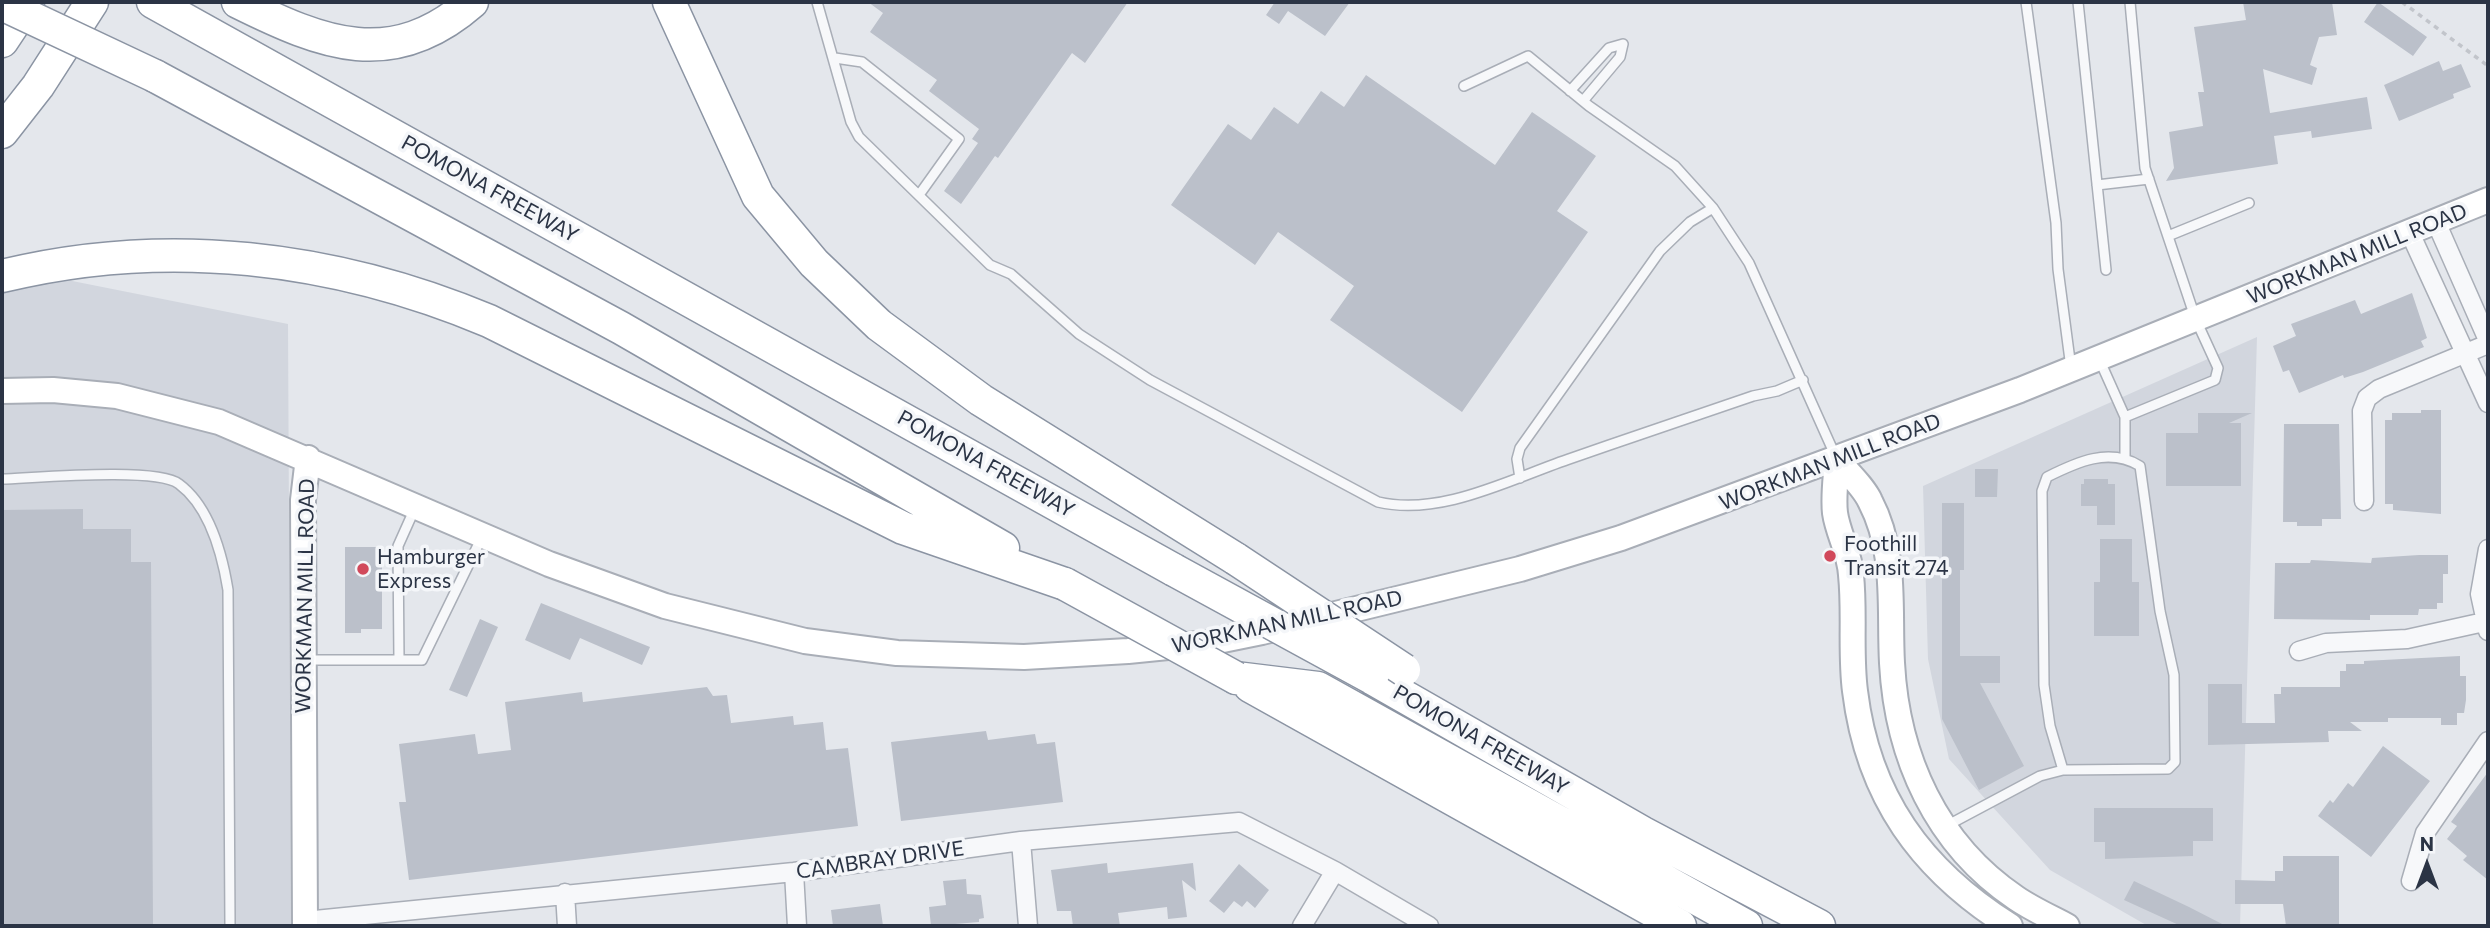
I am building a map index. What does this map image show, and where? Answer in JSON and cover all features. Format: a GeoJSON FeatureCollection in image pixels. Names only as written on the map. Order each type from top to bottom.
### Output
{"type":"FeatureCollection","features":[{"type":"Feature","properties":{"kind":"highway"},"geometry":{"type":"LineString","coordinates":[[23,2],[621,328],[1065,584],[1680,926]]}},
{"type":"Feature","properties":{"kind":"highway"},"geometry":{"type":"LineString","coordinates":[[2,41],[28,2]]}},
{"type":"Feature","properties":{"kind":"highway"},"geometry":{"type":"LineString","coordinates":[[2,132],[38,86],[92,2]]}},
{"type":"Feature","properties":{"kind":"highway"},"geometry":{"type":"LineString","coordinates":[[238,2],[283,24],[334,43],[374,46],[418,37],[452,20],[472,2]]}},
{"type":"Feature","properties":{"kind":"highway"},"geometry":{"type":"LineString","coordinates":[[669,2],[758,196],[814,263],[878,325],[981,400],[1237,559],[1643,833]]}},
{"type":"Feature","properties":{"kind":"highway"},"geometry":{"type":"LineString","coordinates":[[678,2],[688,43]]}},
{"type":"Feature","properties":{"kind":"highway"},"geometry":{"type":"LineString","coordinates":[[2,4],[155,76]]}},
{"type":"Feature","properties":{"kind":"highway","name":"POMONA FREEWAY"},"geometry":{"type":"LineString","coordinates":[[159,5],[1372,678],[1643,833],[1819,926]]}},
{"type":"Feature","properties":{"kind":"highway"},"geometry":{"type":"LineString","coordinates":[[2,276],[43,266],[117,257],[191,254],[314,266],[378,281],[439,300],[489,321],[903,528],[1065,584]]}},
{"type":"Feature","properties":{"kind":"highway"},"geometry":{"type":"LineString","coordinates":[[1236,678],[1318,688],[1746,926]]}},
{"type":"Feature","properties":{"kind":"main road","name":"WORKMAN MILL ROAD"},"geometry":{"type":"LineString","coordinates":[[305,924],[303,500],[308,458],[482,536],[665,606],[805,641],[923,653],[1024,657],[1128,652],[1208,643],[1520,569],[1621,538],[1837,460],[2071,369],[2488,200]]}},
{"type":"Feature","properties":{"kind":"main road"},"geometry":{"type":"LineString","coordinates":[[2,391],[53,390],[117,396],[170,407],[219,422],[308,458]]}},
{"type":"Feature","properties":{"kind":"main road"},"geometry":{"type":"LineString","coordinates":[[1837,460],[1870,499],[1884,537],[1891,571],[1892,661],[1900,729],[1910,765],[1943,828],[1967,856],[2008,892],[2067,926]]}},
{"type":"Feature","properties":{"kind":"main road"},"geometry":{"type":"LineString","coordinates":[[1837,460],[1835,514],[1847,547],[1852,574],[1854,690],[1863,736],[1874,772],[1891,808],[1936,870],[1970,901],[2010,926]]}},
{"type":"Feature","properties":{"kind":"street"},"geometry":{"type":"LineString","coordinates":[[2364,501],[2362,411],[2367,398],[2379,389],[2488,342],[2437,222]]}},
{"type":"Feature","properties":{"kind":"street"},"geometry":{"type":"LineString","coordinates":[[2410,233],[2488,403]]}},
{"type":"Feature","properties":{"kind":"street"},"geometry":{"type":"LineString","coordinates":[[2299,651],[2326,643],[2407,639],[2486,627],[2480,594],[2488,549]]}},
{"type":"Feature","properties":{"kind":"street"},"geometry":{"type":"LineString","coordinates":[[2411,881],[2424,833],[2488,741]]}},
{"type":"Feature","properties":{"kind":"street","name":"CAMBRAY DRIVE"},"geometry":{"type":"LineString","coordinates":[[305,924],[565,893],[794,872],[1021,841],[1239,822],[1335,871],[1429,926]]}},
{"type":"Feature","properties":{"kind":"street"},"geometry":{"type":"LineString","coordinates":[[1021,841],[1028,926]]}},
{"type":"Feature","properties":{"kind":"street"},"geometry":{"type":"LineString","coordinates":[[1302,926],[1335,871]]}},
{"type":"Feature","properties":{"kind":"street"},"geometry":{"type":"LineString","coordinates":[[794,872],[797,926]]}},
{"type":"Feature","properties":{"kind":"street"},"geometry":{"type":"LineString","coordinates":[[565,893],[567,926]]}},
{"type":"Feature","properties":{"kind":"lane"},"geometry":{"type":"LineString","coordinates":[[817,2],[851,122],[859,137],[990,265],[1012,274],[1079,334],[1161,386],[1378,502],[1402,507],[1418,506],[1520,478],[1803,380]]}},
{"type":"Feature","properties":{"kind":"lane"},"geometry":{"type":"LineString","coordinates":[[2026,2],[2056,223],[2071,369]]}},
{"type":"Feature","properties":{"kind":"lane"},"geometry":{"type":"LineString","coordinates":[[2078,2],[2106,270]]}},
{"type":"Feature","properties":{"kind":"lane"},"geometry":{"type":"LineString","coordinates":[[2125,417],[2215,380],[2218,368],[2196,320],[2145,168],[2130,2]]}},
{"type":"Feature","properties":{"kind":"lane"},"geometry":{"type":"LineString","coordinates":[[1570,91],[1609,48],[1623,44],[1620,57],[1583,102]]}},
{"type":"Feature","properties":{"kind":"lane"},"geometry":{"type":"LineString","coordinates":[[1464,86],[1528,56],[1583,102],[1675,166],[1713,208],[1749,262],[1837,460]]}},
{"type":"Feature","properties":{"kind":"lane"},"geometry":{"type":"LineString","coordinates":[[835,58],[862,62],[959,139],[919,195]]}},
{"type":"Feature","properties":{"kind":"lane"},"geometry":{"type":"LineString","coordinates":[[2097,185],[2149,179]]}},
{"type":"Feature","properties":{"kind":"lane"},"geometry":{"type":"LineString","coordinates":[[2168,236],[2249,203]]}},
{"type":"Feature","properties":{"kind":"lane"},"geometry":{"type":"LineString","coordinates":[[1520,478],[1517,459],[1520,448],[1660,251],[1690,222],[1713,208]]}},
{"type":"Feature","properties":{"kind":"lane"},"geometry":{"type":"LineString","coordinates":[[2099,358],[2125,417],[2126,457]]}},
{"type":"Feature","properties":{"kind":"lane"},"geometry":{"type":"LineString","coordinates":[[1943,828],[2040,776],[2063,770],[2168,769],[2175,762],[2174,675],[2160,611],[2140,466],[2126,457],[2083,459],[2047,477],[2042,491],[2044,685],[2050,726],[2063,770]]}},
{"type":"Feature","properties":{"kind":"lane"},"geometry":{"type":"LineString","coordinates":[[2,479],[149,475],[177,482],[198,503],[223,557],[228,590],[230,926]]}},
{"type":"Feature","properties":{"kind":"lane"},"geometry":{"type":"LineString","coordinates":[[399,660],[398,546],[415,507]]}},
{"type":"Feature","properties":{"kind":"lane"},"geometry":{"type":"LineString","coordinates":[[303,660],[422,660],[482,536]]}},
{"type":"Feature","properties":{"kind":"path"},"geometry":{"type":"LineString","coordinates":[[2402,2],[2488,66]]}},
{"type":"Feature","properties":{"kind":"shaded area"},"geometry":{"type":"Polygon","coordinates":[[[2,267],[288,324],[291,926],[2,926],[2,267]]]}},
{"type":"Feature","properties":{"kind":"shaded area"},"geometry":{"type":"Polygon","coordinates":[[[2257,337],[2240,926],[2148,926],[2050,870],[1949,759],[1928,659],[1923,486],[2257,337]]]}},
{"type":"Feature","properties":{"kind":"building"},"geometry":{"type":"Polygon","coordinates":[[[868,2],[1128,2],[1085,63],[1072,53],[998,158],[995,156],[961,204],[944,191],[978,143],[972,139],[979,129],[929,91],[937,80],[870,32],[883,13],[868,2]]]}},
{"type":"Feature","properties":{"kind":"building"},"geometry":{"type":"Polygon","coordinates":[[[1275,2],[1350,2],[1325,36],[1288,11],[1279,24],[1266,15],[1275,2]]]}},
{"type":"Feature","properties":{"kind":"building"},"geometry":{"type":"Polygon","coordinates":[[[2243,2],[2332,2],[2337,35],[2319,37],[2310,65],[2317,68],[2312,85],[2263,69],[2270,113],[2367,97],[2372,129],[2312,138],[2311,131],[2274,136],[2278,164],[2166,181],[2174,168],[2169,132],[2203,126],[2198,92],[2204,92],[2194,27],[2246,20],[2243,2]]]}},
{"type":"Feature","properties":{"kind":"building"},"geometry":{"type":"Polygon","coordinates":[[[2378,2],[2427,37],[2413,56],[2364,22],[2378,2]]]}},
{"type":"Feature","properties":{"kind":"building"},"geometry":{"type":"Polygon","coordinates":[[[2439,61],[2443,71],[2461,64],[2471,87],[2453,94],[2454,98],[2399,121],[2384,85],[2439,61]]]}},
{"type":"Feature","properties":{"kind":"building"},"geometry":{"type":"Polygon","coordinates":[[[1366,75],[1495,165],[1532,112],[1596,156],[1557,211],[1588,232],[1462,412],[1330,320],[1354,286],[1278,232],[1255,265],[1171,205],[1228,124],[1251,140],[1274,107],[1298,124],[1321,91],[1344,107],[1366,75]]]}},
{"type":"Feature","properties":{"kind":"building"},"geometry":{"type":"Polygon","coordinates":[[[2412,293],[2427,338],[2421,341],[2424,347],[2363,372],[2344,378],[2343,375],[2299,393],[2289,370],[2283,372],[2273,346],[2296,336],[2291,324],[2355,300],[2361,314],[2412,293]]]}},
{"type":"Feature","properties":{"kind":"building"},"geometry":{"type":"Polygon","coordinates":[[[2421,410],[2441,410],[2441,514],[2393,510],[2393,504],[2385,504],[2385,420],[2392,420],[2392,413],[2421,413],[2421,410]]]}},
{"type":"Feature","properties":{"kind":"building"},"geometry":{"type":"Polygon","coordinates":[[[2198,413],[2252,413],[2229,423],[2241,423],[2241,486],[2166,486],[2166,433],[2198,433],[2198,413]]]}},
{"type":"Feature","properties":{"kind":"building"},"geometry":{"type":"Polygon","coordinates":[[[2284,424],[2339,424],[2341,519],[2322,519],[2322,526],[2297,526],[2297,522],[2283,522],[2284,424]]]}},
{"type":"Feature","properties":{"kind":"building"},"geometry":{"type":"Polygon","coordinates":[[[1975,469],[1998,469],[1997,497],[1975,497],[1975,469]]]}},
{"type":"Feature","properties":{"kind":"building"},"geometry":{"type":"Polygon","coordinates":[[[2084,479],[2108,479],[2108,484],[2115,484],[2115,525],[2097,525],[2097,506],[2081,506],[2081,484],[2084,484],[2084,479]]]}},
{"type":"Feature","properties":{"kind":"building"},"geometry":{"type":"Polygon","coordinates":[[[1942,503],[1964,503],[1964,570],[1960,570],[1960,656],[2000,656],[2000,683],[1980,683],[2024,766],[1979,790],[1942,719],[1942,503]]]}},
{"type":"Feature","properties":{"kind":"building"},"geometry":{"type":"Polygon","coordinates":[[[83,509],[83,529],[131,529],[131,562],[151,562],[153,926],[2,926],[2,510],[83,509]]]}},
{"type":"Feature","properties":{"kind":"building"},"geometry":{"type":"Polygon","coordinates":[[[2100,539],[2132,539],[2132,582],[2139,582],[2139,636],[2094,636],[2094,582],[2100,582],[2100,539]]]}},
{"type":"Feature","properties":{"kind":"building","name":"Hamburger Express"},"geometry":{"type":"Polygon","coordinates":[[[345,547],[382,547],[382,629],[361,629],[361,633],[345,633],[345,547]]]}},
{"type":"Feature","properties":{"kind":"building"},"geometry":{"type":"Polygon","coordinates":[[[2448,555],[2448,574],[2443,574],[2443,603],[2437,603],[2437,609],[2419,609],[2418,615],[2370,615],[2370,620],[2274,619],[2275,563],[2310,563],[2311,560],[2371,563],[2372,558],[2448,555]]]}},
{"type":"Feature","properties":{"kind":"building"},"geometry":{"type":"Polygon","coordinates":[[[541,603],[650,647],[642,665],[580,638],[570,660],[525,640],[541,603]]]}},
{"type":"Feature","properties":{"kind":"building"},"geometry":{"type":"Polygon","coordinates":[[[480,619],[498,627],[467,697],[449,690],[480,619]]]}},
{"type":"Feature","properties":{"kind":"building"},"geometry":{"type":"Polygon","coordinates":[[[2460,656],[2460,676],[2466,676],[2466,700],[2464,713],[2457,713],[2457,725],[2441,725],[2441,718],[2388,718],[2388,722],[2350,722],[2362,731],[2328,731],[2329,742],[2208,745],[2208,684],[2242,684],[2242,723],[2275,723],[2274,694],[2281,694],[2281,687],[2340,687],[2340,671],[2346,671],[2346,664],[2460,656]]]}},
{"type":"Feature","properties":{"kind":"building"},"geometry":{"type":"Polygon","coordinates":[[[707,687],[713,696],[727,695],[731,723],[793,716],[794,725],[823,722],[826,750],[848,748],[858,826],[409,880],[399,802],[406,802],[399,744],[475,734],[478,754],[511,750],[505,702],[582,692],[583,702],[707,687]]]}},
{"type":"Feature","properties":{"kind":"building"},"geometry":{"type":"Polygon","coordinates":[[[986,731],[988,740],[1035,734],[1037,744],[1055,742],[1063,802],[901,821],[891,742],[986,731]]]}},
{"type":"Feature","properties":{"kind":"building"},"geometry":{"type":"Polygon","coordinates":[[[2383,746],[2430,781],[2371,857],[2318,816],[2330,800],[2333,803],[2348,783],[2353,787],[2383,746]]]}},
{"type":"Feature","properties":{"kind":"building"},"geometry":{"type":"Polygon","coordinates":[[[2488,772],[2488,880],[2463,860],[2467,856],[2447,839],[2457,826],[2451,822],[2488,772]]]}},
{"type":"Feature","properties":{"kind":"building"},"geometry":{"type":"Polygon","coordinates":[[[2094,808],[2213,808],[2213,841],[2193,841],[2193,856],[2105,859],[2105,842],[2094,842],[2094,808]]]}},
{"type":"Feature","properties":{"kind":"building"},"geometry":{"type":"Polygon","coordinates":[[[2283,856],[2339,856],[2339,926],[2286,926],[2283,904],[2235,904],[2235,880],[2275,881],[2275,871],[2283,871],[2283,856]]]}},
{"type":"Feature","properties":{"kind":"building"},"geometry":{"type":"Polygon","coordinates":[[[1107,863],[1108,873],[1193,863],[1196,891],[1182,880],[1187,917],[1168,919],[1167,907],[1118,913],[1120,926],[1073,926],[1071,911],[1057,911],[1051,870],[1107,863]]]}},
{"type":"Feature","properties":{"kind":"building"},"geometry":{"type":"Polygon","coordinates":[[[1239,864],[1269,890],[1255,908],[1247,901],[1242,907],[1234,901],[1224,913],[1209,901],[1239,864]]]}},
{"type":"Feature","properties":{"kind":"building"},"geometry":{"type":"Polygon","coordinates":[[[966,879],[967,894],[981,895],[984,918],[979,919],[979,922],[931,926],[929,907],[946,905],[943,881],[966,879]]]}},
{"type":"Feature","properties":{"kind":"building"},"geometry":{"type":"Polygon","coordinates":[[[2134,881],[2226,926],[2181,926],[2124,900],[2134,881]]]}},
{"type":"Feature","properties":{"kind":"building"},"geometry":{"type":"Polygon","coordinates":[[[880,904],[883,926],[833,926],[831,910],[880,904]]]}},
{"type":"Feature","properties":{"kind":"place","name":"Foothill Transit 274"},"geometry":{"type":"Point","coordinates":[1830,556]}},
{"type":"Feature","properties":{"kind":"place","name":"Hamburger Express"},"geometry":{"type":"Point","coordinates":[363,569]}}]}
